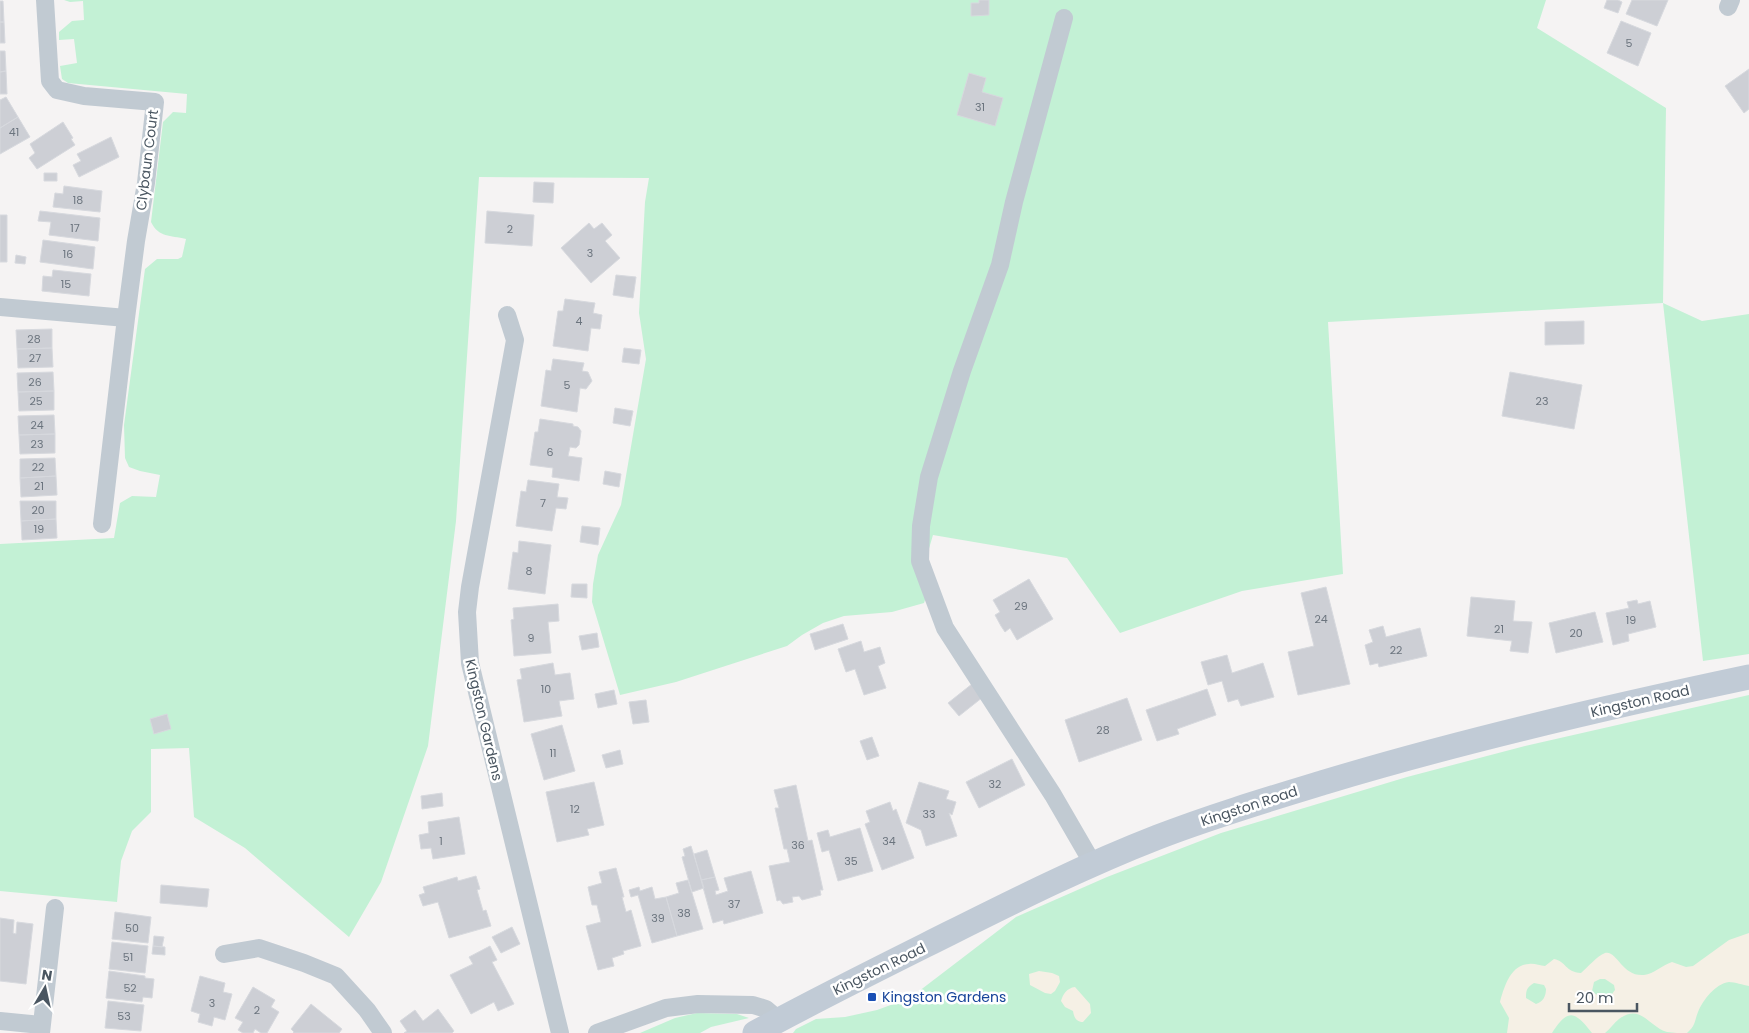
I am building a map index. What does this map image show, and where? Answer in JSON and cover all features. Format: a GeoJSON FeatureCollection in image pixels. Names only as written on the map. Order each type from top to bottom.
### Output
{"type":"FeatureCollection","features":[{"type":"Feature","properties":{"kind":"main road","name":"Kingston Road"},"geometry":{"type":"LineString","coordinates":[[755,1033],[858,978],[1093,864],[1159,836],[1380,765],[1666,694],[1749,677]]}},
{"type":"Feature","properties":{"kind":"street","name":"Clybaun Court"},"geometry":{"type":"LineString","coordinates":[[45,0],[50,81],[57,90],[84,96],[155,102],[146,183],[126,318],[102,524]]}},
{"type":"Feature","properties":{"kind":"street"},"geometry":{"type":"LineString","coordinates":[[1064,18],[1014,202],[1000,265],[962,371],[930,477],[921,526],[920,561],[945,628],[1053,796],[1093,864]]}},
{"type":"Feature","properties":{"kind":"street"},"geometry":{"type":"LineString","coordinates":[[0,307],[126,318]]}},
{"type":"Feature","properties":{"kind":"street","name":"Kingston Gardens"},"geometry":{"type":"LineString","coordinates":[[507,315],[515,340],[470,587],[467,612],[470,663],[560,1033]]}},
{"type":"Feature","properties":{"kind":"street"},"geometry":{"type":"LineString","coordinates":[[0,1021],[41,1029],[55,908]]}},
{"type":"Feature","properties":{"kind":"street"},"geometry":{"type":"LineString","coordinates":[[224,954],[259,948],[304,962],[336,976],[367,1010],[383,1033]]}},
{"type":"Feature","properties":{"kind":"street"},"geometry":{"type":"LineString","coordinates":[[597,1033],[666,1008],[698,1004],[753,1005],[766,1009],[779,1020]]}},
{"type":"Feature","properties":{"kind":"green space"},"geometry":{"type":"Polygon","coordinates":[[[64,0],[1546,0],[1537,28],[1666,108],[1663,303],[1328,322],[1343,574],[1242,591],[1120,633],[1067,558],[933,535],[925,562],[930,585],[924,603],[892,612],[844,616],[823,623],[787,646],[676,682],[620,695],[592,602],[593,584],[598,555],[621,505],[646,359],[639,313],[645,202],[649,178],[479,177],[456,521],[428,746],[381,882],[349,937],[245,848],[194,817],[189,748],[151,749],[151,812],[132,831],[121,861],[117,902],[0,891],[0,544],[114,538],[120,503],[132,496],[156,497],[160,475],[129,467],[125,458],[124,425],[145,269],[157,259],[178,259],[182,257],[186,239],[161,233],[151,222],[163,122],[173,112],[186,113],[187,94],[68,83],[62,79],[60,66],[77,63],[74,39],[59,40],[59,32],[72,21],[84,20],[83,1],[70,2],[64,0]]]}},
{"type":"Feature","properties":{"kind":"green space"},"geometry":{"type":"Polygon","coordinates":[[[1663,303],[1702,321],[1749,314],[1749,654],[1703,661],[1663,303]]]}},
{"type":"Feature","properties":{"kind":"green space"},"geometry":{"type":"Polygon","coordinates":[[[1749,695],[1749,1033],[793,1033],[796,1029],[816,1019],[845,1017],[877,1010],[910,998],[1016,917],[1107,877],[1221,833],[1407,777],[1525,746],[1749,695]]]}},
{"type":"Feature","properties":{"kind":"green space"},"geometry":{"type":"Polygon","coordinates":[[[697,1013],[737,1014],[749,1018],[711,1027],[700,1033],[640,1033],[675,1018],[697,1013]]]}},
{"type":"Feature","properties":{"kind":"sand"},"geometry":{"type":"Polygon","coordinates":[[[1749,933],[1749,986],[1729,982],[1714,989],[1703,1003],[1693,1025],[1687,1033],[1667,1032],[1645,1018],[1633,1014],[1619,1019],[1605,1033],[1592,1033],[1581,1020],[1572,1015],[1563,1019],[1552,1033],[1507,1033],[1509,1018],[1500,1002],[1509,978],[1522,965],[1545,966],[1554,959],[1572,971],[1581,973],[1599,957],[1609,953],[1630,972],[1636,975],[1644,975],[1672,962],[1686,967],[1693,966],[1729,940],[1749,933]],[[1605,979],[1594,982],[1592,991],[1601,996],[1612,994],[1615,990],[1614,985],[1605,979]],[[1534,983],[1527,989],[1526,998],[1536,1004],[1544,998],[1546,989],[1544,985],[1534,983]]]}},
{"type":"Feature","properties":{"kind":"sand"},"geometry":{"type":"Polygon","coordinates":[[[1039,971],[1059,976],[1060,982],[1051,994],[1030,985],[1029,974],[1039,971]]]}},
{"type":"Feature","properties":{"kind":"sand"},"geometry":{"type":"Polygon","coordinates":[[[1075,987],[1090,1004],[1091,1013],[1083,1022],[1077,1020],[1073,1011],[1065,1007],[1061,1001],[1066,992],[1075,987]]]}},
{"type":"Feature","properties":{"kind":"building"},"geometry":{"type":"Polygon","coordinates":[[[979,0],[989,0],[989,15],[971,16],[971,3],[979,3],[979,0]]]}},
{"type":"Feature","properties":{"kind":"building"},"geometry":{"type":"Polygon","coordinates":[[[1607,0],[1622,2],[1618,13],[1604,8],[1607,0]]]}},
{"type":"Feature","properties":{"kind":"building"},"geometry":{"type":"Polygon","coordinates":[[[1632,0],[1668,0],[1657,26],[1626,14],[1632,0]]]}},
{"type":"Feature","properties":{"kind":"building"},"geometry":{"type":"Polygon","coordinates":[[[0,1],[3,1],[4,22],[0,22],[0,1]]]}},
{"type":"Feature","properties":{"kind":"building"},"geometry":{"type":"Polygon","coordinates":[[[1621,21],[1651,33],[1638,66],[1607,53],[1621,21]]]}},
{"type":"Feature","properties":{"kind":"building"},"geometry":{"type":"Polygon","coordinates":[[[0,22],[4,22],[5,43],[0,43],[0,22]]]}},
{"type":"Feature","properties":{"kind":"building"},"geometry":{"type":"Polygon","coordinates":[[[0,51],[5,51],[6,71],[0,72],[0,51]]]}},
{"type":"Feature","properties":{"kind":"building"},"geometry":{"type":"Polygon","coordinates":[[[1749,69],[1749,109],[1744,113],[1725,86],[1749,69]]]}},
{"type":"Feature","properties":{"kind":"building"},"geometry":{"type":"Polygon","coordinates":[[[6,71],[7,94],[0,94],[0,72],[6,71]]]}},
{"type":"Feature","properties":{"kind":"building"},"geometry":{"type":"Polygon","coordinates":[[[969,73],[986,78],[982,92],[1003,98],[995,126],[957,115],[969,73]]]}},
{"type":"Feature","properties":{"kind":"building"},"geometry":{"type":"Polygon","coordinates":[[[6,97],[18,117],[0,128],[0,100],[6,97]]]}},
{"type":"Feature","properties":{"kind":"building"},"geometry":{"type":"Polygon","coordinates":[[[18,117],[30,137],[0,154],[0,128],[18,117]]]}},
{"type":"Feature","properties":{"kind":"building"},"geometry":{"type":"Polygon","coordinates":[[[63,122],[75,145],[37,169],[29,158],[35,153],[30,144],[63,122]]]}},
{"type":"Feature","properties":{"kind":"building"},"geometry":{"type":"Polygon","coordinates":[[[111,137],[119,157],[79,177],[73,165],[81,161],[77,154],[111,137]]]}},
{"type":"Feature","properties":{"kind":"building"},"geometry":{"type":"Polygon","coordinates":[[[44,173],[57,173],[57,181],[44,181],[44,173]]]}},
{"type":"Feature","properties":{"kind":"building"},"geometry":{"type":"Polygon","coordinates":[[[534,182],[554,183],[553,203],[533,202],[534,182]]]}},
{"type":"Feature","properties":{"kind":"building"},"geometry":{"type":"Polygon","coordinates":[[[64,186],[102,191],[100,212],[53,207],[55,193],[63,194],[64,186]]]}},
{"type":"Feature","properties":{"kind":"building"},"geometry":{"type":"Polygon","coordinates":[[[40,211],[100,218],[98,241],[49,235],[51,222],[38,221],[40,211]]]}},
{"type":"Feature","properties":{"kind":"building"},"geometry":{"type":"Polygon","coordinates":[[[487,211],[534,215],[532,246],[485,243],[487,211]]]}},
{"type":"Feature","properties":{"kind":"building"},"geometry":{"type":"Polygon","coordinates":[[[0,215],[7,215],[7,262],[0,262],[0,215]]]}},
{"type":"Feature","properties":{"kind":"building"},"geometry":{"type":"Polygon","coordinates":[[[589,223],[594,229],[602,223],[612,235],[605,241],[620,258],[591,283],[561,248],[589,223]]]}},
{"type":"Feature","properties":{"kind":"building"},"geometry":{"type":"Polygon","coordinates":[[[43,240],[95,247],[93,269],[40,262],[43,240]]]}},
{"type":"Feature","properties":{"kind":"building"},"geometry":{"type":"Polygon","coordinates":[[[16,255],[26,257],[25,264],[15,263],[16,255]]]}},
{"type":"Feature","properties":{"kind":"building"},"geometry":{"type":"Polygon","coordinates":[[[53,270],[91,274],[89,296],[42,291],[43,276],[52,277],[53,270]]]}},
{"type":"Feature","properties":{"kind":"building"},"geometry":{"type":"Polygon","coordinates":[[[616,275],[636,277],[633,298],[613,295],[616,275]]]}},
{"type":"Feature","properties":{"kind":"building"},"geometry":{"type":"Polygon","coordinates":[[[565,299],[595,303],[593,313],[602,315],[600,329],[591,328],[588,351],[553,346],[558,311],[563,311],[565,299]]]}},
{"type":"Feature","properties":{"kind":"building"},"geometry":{"type":"Polygon","coordinates":[[[1584,321],[1584,344],[1545,345],[1545,322],[1584,321]]]}},
{"type":"Feature","properties":{"kind":"building"},"geometry":{"type":"Polygon","coordinates":[[[52,329],[52,348],[17,349],[16,330],[52,329]]]}},
{"type":"Feature","properties":{"kind":"building"},"geometry":{"type":"Polygon","coordinates":[[[52,348],[53,367],[18,368],[17,349],[52,348]]]}},
{"type":"Feature","properties":{"kind":"building"},"geometry":{"type":"Polygon","coordinates":[[[624,348],[641,350],[639,364],[622,362],[624,348]]]}},
{"type":"Feature","properties":{"kind":"building"},"geometry":{"type":"Polygon","coordinates":[[[553,359],[584,363],[582,371],[588,372],[592,381],[586,389],[580,388],[577,412],[541,406],[546,370],[551,371],[553,359]]]}},
{"type":"Feature","properties":{"kind":"building"},"geometry":{"type":"Polygon","coordinates":[[[53,372],[54,391],[18,392],[17,373],[53,372]]]}},
{"type":"Feature","properties":{"kind":"building"},"geometry":{"type":"Polygon","coordinates":[[[1510,372],[1582,385],[1574,429],[1502,416],[1510,372]]]}},
{"type":"Feature","properties":{"kind":"building"},"geometry":{"type":"Polygon","coordinates":[[[54,391],[54,410],[19,411],[18,392],[54,391]]]}},
{"type":"Feature","properties":{"kind":"building"},"geometry":{"type":"Polygon","coordinates":[[[615,408],[633,411],[630,426],[613,423],[615,408]]]}},
{"type":"Feature","properties":{"kind":"building"},"geometry":{"type":"Polygon","coordinates":[[[54,415],[55,434],[19,435],[18,416],[54,415]]]}},
{"type":"Feature","properties":{"kind":"building"},"geometry":{"type":"Polygon","coordinates":[[[540,419],[573,424],[573,426],[578,427],[581,431],[579,445],[576,448],[570,447],[568,456],[582,458],[579,481],[552,477],[553,468],[530,465],[535,432],[538,432],[540,419]]]}},
{"type":"Feature","properties":{"kind":"building"},"geometry":{"type":"Polygon","coordinates":[[[55,434],[55,453],[20,454],[19,435],[55,434]]]}},
{"type":"Feature","properties":{"kind":"building"},"geometry":{"type":"Polygon","coordinates":[[[55,458],[56,476],[20,478],[20,459],[55,458]]]}},
{"type":"Feature","properties":{"kind":"building"},"geometry":{"type":"Polygon","coordinates":[[[605,471],[621,474],[619,487],[603,484],[605,471]]]}},
{"type":"Feature","properties":{"kind":"building"},"geometry":{"type":"Polygon","coordinates":[[[56,476],[57,495],[21,497],[20,478],[56,476]]]}},
{"type":"Feature","properties":{"kind":"building"},"geometry":{"type":"Polygon","coordinates":[[[528,480],[559,484],[557,497],[568,498],[566,509],[556,508],[552,531],[516,526],[521,491],[526,492],[528,480]]]}},
{"type":"Feature","properties":{"kind":"building"},"geometry":{"type":"Polygon","coordinates":[[[20,501],[56,501],[56,519],[21,521],[20,501]]]}},
{"type":"Feature","properties":{"kind":"building"},"geometry":{"type":"Polygon","coordinates":[[[56,519],[57,538],[22,540],[21,521],[56,519]]]}},
{"type":"Feature","properties":{"kind":"building"},"geometry":{"type":"Polygon","coordinates":[[[582,526],[600,528],[598,545],[580,542],[582,526]]]}},
{"type":"Feature","properties":{"kind":"building"},"geometry":{"type":"Polygon","coordinates":[[[519,541],[551,545],[545,594],[508,589],[513,552],[518,553],[519,541]]]}},
{"type":"Feature","properties":{"kind":"building"},"geometry":{"type":"Polygon","coordinates":[[[1029,579],[1053,619],[1017,640],[1010,628],[1005,632],[1001,626],[995,615],[1000,612],[993,600],[1029,579]]]}},
{"type":"Feature","properties":{"kind":"building"},"geometry":{"type":"Polygon","coordinates":[[[572,584],[587,584],[587,598],[571,597],[572,584]]]}},
{"type":"Feature","properties":{"kind":"building"},"geometry":{"type":"Polygon","coordinates":[[[1326,587],[1350,684],[1298,695],[1288,652],[1314,646],[1301,593],[1326,587]]]}},
{"type":"Feature","properties":{"kind":"building"},"geometry":{"type":"Polygon","coordinates":[[[1471,597],[1515,601],[1513,621],[1532,622],[1528,653],[1510,651],[1512,641],[1467,636],[1471,597]]]}},
{"type":"Feature","properties":{"kind":"building"},"geometry":{"type":"Polygon","coordinates":[[[1637,600],[1638,604],[1650,601],[1656,627],[1628,634],[1629,641],[1613,645],[1606,613],[1629,608],[1627,602],[1637,600]]]}},
{"type":"Feature","properties":{"kind":"building"},"geometry":{"type":"Polygon","coordinates":[[[558,604],[559,621],[548,622],[551,653],[514,656],[511,620],[514,619],[513,608],[558,604]]]}},
{"type":"Feature","properties":{"kind":"building"},"geometry":{"type":"Polygon","coordinates":[[[1595,612],[1603,642],[1556,653],[1549,623],[1595,612]]]}},
{"type":"Feature","properties":{"kind":"building"},"geometry":{"type":"Polygon","coordinates":[[[843,624],[848,639],[815,650],[810,634],[843,624]]]}},
{"type":"Feature","properties":{"kind":"building"},"geometry":{"type":"Polygon","coordinates":[[[1383,626],[1386,637],[1420,628],[1427,656],[1379,667],[1378,663],[1370,665],[1365,645],[1373,642],[1369,630],[1383,626]]]}},
{"type":"Feature","properties":{"kind":"building"},"geometry":{"type":"Polygon","coordinates":[[[597,633],[599,647],[582,650],[579,636],[597,633]]]}},
{"type":"Feature","properties":{"kind":"building"},"geometry":{"type":"Polygon","coordinates":[[[861,641],[864,652],[880,647],[885,663],[878,666],[886,688],[864,695],[855,669],[846,672],[838,649],[861,641]]]}},
{"type":"Feature","properties":{"kind":"building"},"geometry":{"type":"Polygon","coordinates":[[[1227,655],[1232,673],[1263,663],[1274,697],[1241,706],[1238,699],[1228,702],[1222,681],[1208,685],[1201,662],[1227,655]]]}},
{"type":"Feature","properties":{"kind":"building"},"geometry":{"type":"Polygon","coordinates":[[[553,663],[555,675],[570,673],[574,699],[559,701],[562,716],[524,722],[517,680],[522,679],[520,669],[553,663]]]}},
{"type":"Feature","properties":{"kind":"building"},"geometry":{"type":"Polygon","coordinates":[[[972,684],[983,697],[959,716],[948,703],[972,684]]]}},
{"type":"Feature","properties":{"kind":"building"},"geometry":{"type":"Polygon","coordinates":[[[1207,689],[1216,715],[1177,729],[1179,734],[1157,741],[1146,710],[1207,689]]]}},
{"type":"Feature","properties":{"kind":"building"},"geometry":{"type":"Polygon","coordinates":[[[614,690],[617,704],[598,708],[595,694],[614,690]]]}},
{"type":"Feature","properties":{"kind":"building"},"geometry":{"type":"Polygon","coordinates":[[[1127,698],[1142,740],[1079,762],[1065,720],[1127,698]]]}},
{"type":"Feature","properties":{"kind":"building"},"geometry":{"type":"Polygon","coordinates":[[[646,700],[649,722],[633,724],[629,702],[646,700]]]}},
{"type":"Feature","properties":{"kind":"building"},"geometry":{"type":"Polygon","coordinates":[[[167,714],[171,729],[154,734],[150,719],[167,714]]]}},
{"type":"Feature","properties":{"kind":"building"},"geometry":{"type":"Polygon","coordinates":[[[562,725],[575,771],[544,780],[531,734],[562,725]]]}},
{"type":"Feature","properties":{"kind":"building"},"geometry":{"type":"Polygon","coordinates":[[[872,737],[879,756],[867,760],[860,741],[872,737]]]}},
{"type":"Feature","properties":{"kind":"building"},"geometry":{"type":"Polygon","coordinates":[[[620,750],[623,764],[606,768],[602,755],[620,750]]]}},
{"type":"Feature","properties":{"kind":"building"},"geometry":{"type":"Polygon","coordinates":[[[1012,759],[1025,785],[979,808],[966,782],[1012,759]]]}},
{"type":"Feature","properties":{"kind":"building"},"geometry":{"type":"Polygon","coordinates":[[[594,782],[604,825],[587,829],[589,835],[557,842],[546,792],[594,782]]]}},
{"type":"Feature","properties":{"kind":"building"},"geometry":{"type":"Polygon","coordinates":[[[919,782],[949,791],[946,799],[956,802],[952,815],[949,813],[957,836],[926,846],[921,830],[906,823],[919,782]]]}},
{"type":"Feature","properties":{"kind":"building"},"geometry":{"type":"Polygon","coordinates":[[[796,785],[808,841],[812,840],[823,890],[820,890],[821,895],[802,900],[799,896],[792,897],[793,902],[783,904],[780,900],[777,901],[769,866],[790,862],[787,849],[784,849],[775,808],[779,808],[774,790],[796,785]]]}},
{"type":"Feature","properties":{"kind":"building"},"geometry":{"type":"Polygon","coordinates":[[[442,793],[443,806],[422,809],[421,796],[442,793]]]}},
{"type":"Feature","properties":{"kind":"building"},"geometry":{"type":"Polygon","coordinates":[[[890,802],[893,811],[896,809],[914,858],[882,870],[865,824],[870,822],[866,811],[890,802]]]}},
{"type":"Feature","properties":{"kind":"building"},"geometry":{"type":"Polygon","coordinates":[[[459,817],[465,854],[433,859],[431,848],[421,849],[419,835],[429,833],[428,822],[459,817]]]}},
{"type":"Feature","properties":{"kind":"building"},"geometry":{"type":"Polygon","coordinates":[[[860,828],[873,871],[838,881],[829,850],[822,852],[817,833],[828,830],[830,837],[860,828]]]}},
{"type":"Feature","properties":{"kind":"building"},"geometry":{"type":"Polygon","coordinates":[[[691,846],[704,888],[692,892],[682,857],[685,856],[683,849],[691,846]]]}},
{"type":"Feature","properties":{"kind":"building"},"geometry":{"type":"Polygon","coordinates":[[[707,850],[715,877],[701,880],[694,854],[707,850]]]}},
{"type":"Feature","properties":{"kind":"building"},"geometry":{"type":"Polygon","coordinates":[[[616,868],[626,912],[631,910],[641,946],[623,951],[624,954],[612,958],[614,966],[598,970],[586,926],[601,922],[597,905],[592,905],[588,887],[602,883],[599,872],[616,868]]]}},
{"type":"Feature","properties":{"kind":"building"},"geometry":{"type":"Polygon","coordinates":[[[751,871],[763,913],[724,924],[723,920],[713,923],[701,880],[715,877],[719,890],[715,891],[716,895],[728,891],[724,878],[751,871]]]}},
{"type":"Feature","properties":{"kind":"building"},"geometry":{"type":"Polygon","coordinates":[[[476,876],[480,889],[477,890],[483,911],[486,910],[491,926],[449,938],[438,902],[423,906],[419,895],[425,893],[423,887],[457,877],[458,881],[476,876]]]}},
{"type":"Feature","properties":{"kind":"building"},"geometry":{"type":"Polygon","coordinates":[[[688,880],[703,929],[677,936],[666,897],[679,893],[676,883],[688,880]]]}},
{"type":"Feature","properties":{"kind":"building"},"geometry":{"type":"Polygon","coordinates":[[[161,885],[209,889],[207,907],[160,903],[161,885]]]}},
{"type":"Feature","properties":{"kind":"building"},"geometry":{"type":"Polygon","coordinates":[[[639,887],[640,891],[652,887],[655,899],[666,897],[677,936],[652,943],[638,895],[631,897],[629,890],[639,887]]]}},
{"type":"Feature","properties":{"kind":"building"},"geometry":{"type":"Polygon","coordinates":[[[115,912],[151,917],[148,943],[112,939],[115,912]]]}},
{"type":"Feature","properties":{"kind":"building"},"geometry":{"type":"Polygon","coordinates":[[[0,918],[14,920],[13,933],[16,934],[17,922],[33,924],[26,984],[0,981],[0,918]]]}},
{"type":"Feature","properties":{"kind":"building"},"geometry":{"type":"Polygon","coordinates":[[[512,927],[520,944],[501,953],[492,937],[512,927]]]}},
{"type":"Feature","properties":{"kind":"building"},"geometry":{"type":"Polygon","coordinates":[[[154,936],[164,937],[162,947],[153,946],[154,936]]]}},
{"type":"Feature","properties":{"kind":"building"},"geometry":{"type":"Polygon","coordinates":[[[112,942],[148,946],[145,973],[109,969],[112,942]]]}},
{"type":"Feature","properties":{"kind":"building"},"geometry":{"type":"Polygon","coordinates":[[[153,946],[165,947],[165,955],[152,954],[153,946]]]}},
{"type":"Feature","properties":{"kind":"building"},"geometry":{"type":"Polygon","coordinates":[[[490,946],[497,960],[492,962],[514,1004],[498,1011],[494,1002],[471,1014],[450,975],[473,964],[469,957],[490,946]]]}},
{"type":"Feature","properties":{"kind":"building"},"geometry":{"type":"Polygon","coordinates":[[[109,971],[154,979],[152,998],[143,997],[142,1002],[106,998],[109,971]]]}},
{"type":"Feature","properties":{"kind":"building"},"geometry":{"type":"Polygon","coordinates":[[[200,976],[225,983],[223,992],[232,994],[225,1020],[214,1017],[212,1026],[198,1022],[200,1014],[191,1011],[200,976]]]}},
{"type":"Feature","properties":{"kind":"building"},"geometry":{"type":"Polygon","coordinates":[[[253,987],[275,1000],[271,1007],[279,1012],[267,1033],[261,1033],[255,1029],[253,1033],[243,1033],[238,1030],[243,1022],[235,1018],[253,987]]]}},
{"type":"Feature","properties":{"kind":"building"},"geometry":{"type":"Polygon","coordinates":[[[108,1001],[144,1005],[141,1031],[105,1028],[108,1001]]]}},
{"type":"Feature","properties":{"kind":"building"},"geometry":{"type":"Polygon","coordinates":[[[311,1004],[342,1029],[339,1033],[293,1033],[291,1029],[311,1004]]]}},
{"type":"Feature","properties":{"kind":"building"},"geometry":{"type":"Polygon","coordinates":[[[438,1009],[454,1031],[452,1033],[404,1033],[407,1031],[400,1021],[415,1010],[423,1021],[438,1009]]]}},
{"type":"Feature","properties":{"kind":"place","name":"Kingston Gardens"},"geometry":{"type":"Point","coordinates":[872,997]}}]}
